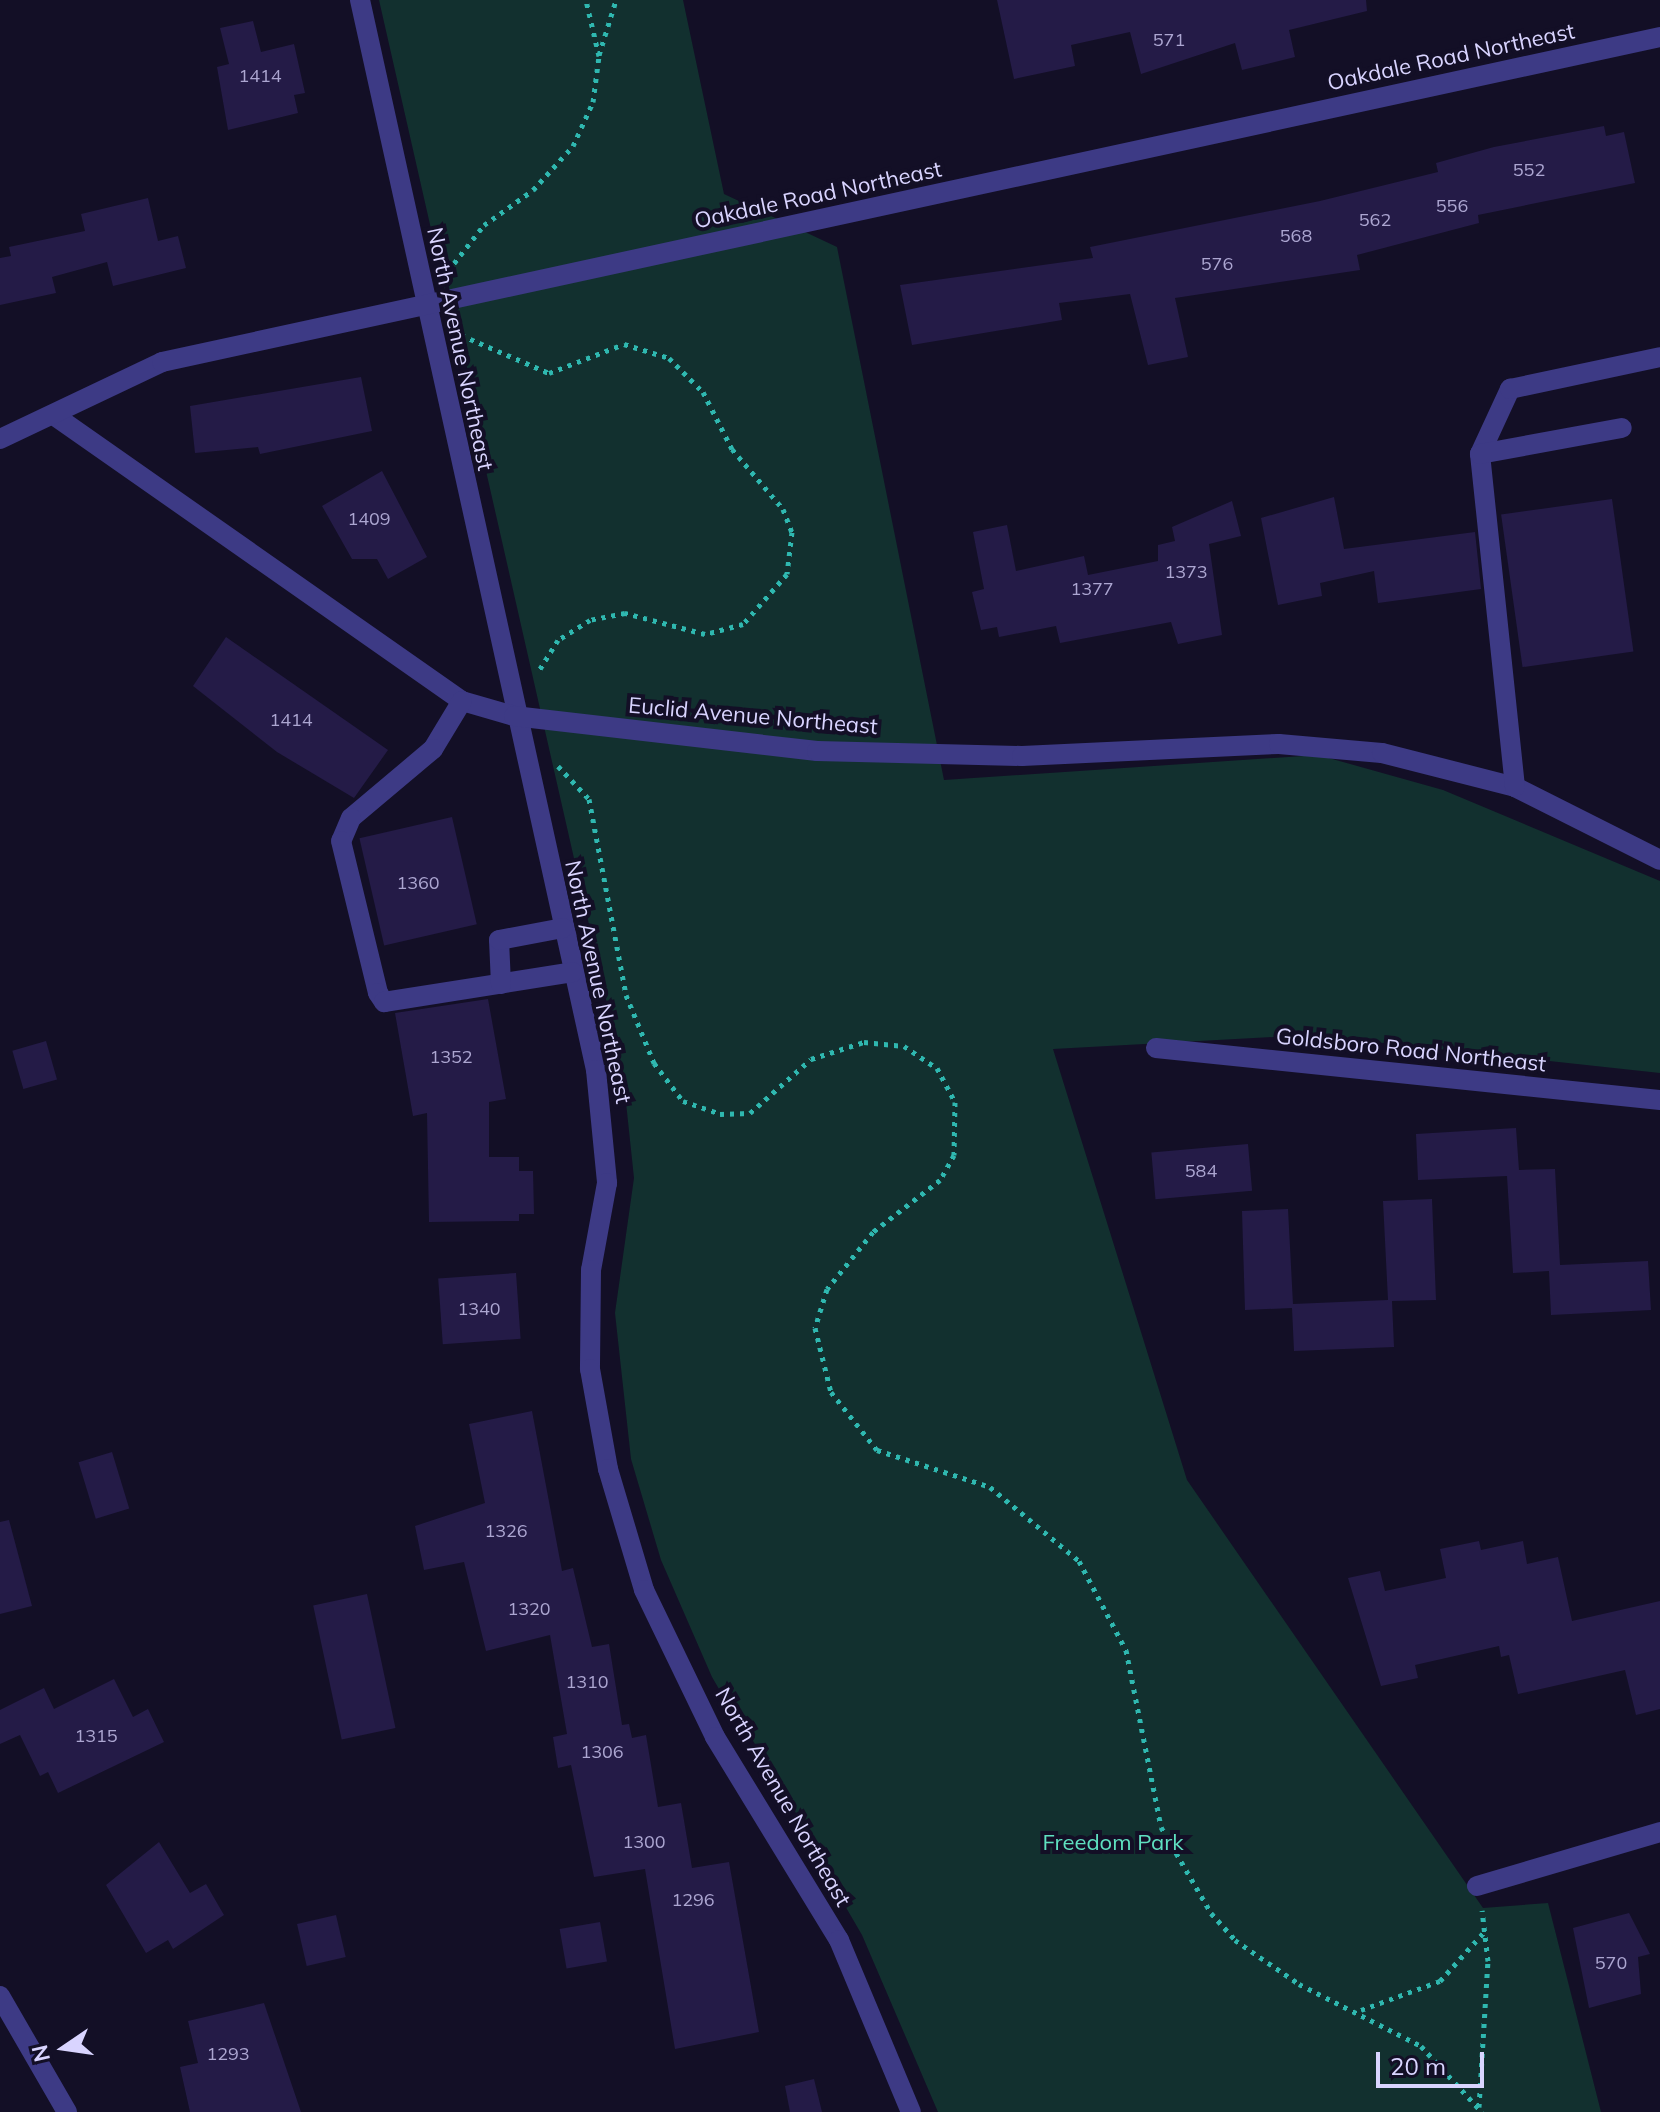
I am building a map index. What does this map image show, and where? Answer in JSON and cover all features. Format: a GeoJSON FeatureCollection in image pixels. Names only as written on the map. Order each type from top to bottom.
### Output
{"type":"FeatureCollection","features":[{"type":"Feature","properties":{"kind":"street","name":"North Avenue Northeast"},"geometry":{"type":"LineString","coordinates":[[360,0],[514,716],[573,972],[606,1141],[607,1183],[591,1270],[590,1369],[622,1514],[644,1590],[715,1737],[839,1940],[911,2112]]}},
{"type":"Feature","properties":{"kind":"street","name":"Oakdale Road Northeast"},"geometry":{"type":"LineString","coordinates":[[0,439],[55,416],[122,376],[162,362],[428,308],[1660,37]]}},
{"type":"Feature","properties":{"kind":"street"},"geometry":{"type":"LineString","coordinates":[[1515,787],[1480,454],[1510,389],[1660,357]]}},
{"type":"Feature","properties":{"kind":"street","name":"Euclid Avenue Northeast"},"geometry":{"type":"LineString","coordinates":[[55,416],[462,701],[514,716],[817,751],[1022,756],[1279,744],[1382,753],[1515,787],[1660,860]]}},
{"type":"Feature","properties":{"kind":"street"},"geometry":{"type":"LineString","coordinates":[[1480,454],[1622,428]]}},
{"type":"Feature","properties":{"kind":"street"},"geometry":{"type":"LineString","coordinates":[[462,701],[433,749],[351,818],[341,841],[384,1002],[573,972]]}},
{"type":"Feature","properties":{"kind":"street"},"geometry":{"type":"LineString","coordinates":[[501,984],[499,940],[563,928]]}},
{"type":"Feature","properties":{"kind":"street","name":"Goldsboro Road Northeast"},"geometry":{"type":"LineString","coordinates":[[1156,1048],[1660,1100]]}},
{"type":"Feature","properties":{"kind":"street"},"geometry":{"type":"LineString","coordinates":[[1477,1886],[1660,1832]]}},
{"type":"Feature","properties":{"kind":"street"},"geometry":{"type":"LineString","coordinates":[[0,1996],[67,2112]]}},
{"type":"Feature","properties":{"kind":"path"},"geometry":{"type":"LineString","coordinates":[[586,0],[599,56]]}},
{"type":"Feature","properties":{"kind":"path"},"geometry":{"type":"LineString","coordinates":[[448,272],[484,225],[533,190],[573,146],[593,102],[599,56],[616,0]]}},
{"type":"Feature","properties":{"kind":"path"},"geometry":{"type":"LineString","coordinates":[[459,325],[460,335],[549,373],[624,344],[669,358],[703,392],[732,449],[783,509],[792,532],[787,574],[743,624],[705,634],[625,613],[590,620],[549,651],[534,678],[537,689]]}},
{"type":"Feature","properties":{"kind":"path"},"geometry":{"type":"LineString","coordinates":[[553,763],[578,780],[589,799],[626,995],[654,1063],[683,1101],[720,1114],[750,1113],[811,1059],[864,1042],[904,1046],[937,1068],[955,1102],[954,1155],[940,1180],[873,1232],[827,1289],[815,1328],[831,1392],[877,1450],[990,1487],[1079,1561],[1126,1650],[1147,1780],[1180,1870],[1235,1940],[1299,1984],[1360,2010],[1421,2046],[1480,2110]]}},
{"type":"Feature","properties":{"kind":"path"},"geometry":{"type":"LineString","coordinates":[[1477,1886],[1487,1929],[1480,2110]]}},
{"type":"Feature","properties":{"kind":"path"},"geometry":{"type":"LineString","coordinates":[[1360,2010],[1440,1981],[1487,1929]]}},
{"type":"Feature","properties":{"kind":"green space","name":"Freedom Park"},"geometry":{"type":"Polygon","coordinates":[[[379,0],[683,0],[724,194],[837,247],[944,780],[1318,755],[1443,790],[1660,881],[1660,1073],[1310,1035],[1053,1049],[1187,1480],[1483,1908],[1548,1903],[1601,2112],[938,2112],[862,1935],[712,1677],[661,1560],[631,1459],[615,1313],[634,1178],[623,1074],[379,0]]]}},
{"type":"Feature","properties":{"kind":"building"},"geometry":{"type":"Polygon","coordinates":[[[997,0],[1366,0],[1367,11],[1289,30],[1295,57],[1242,70],[1235,43],[1141,74],[1130,32],[1071,45],[1075,66],[1014,79],[997,0]]]}},
{"type":"Feature","properties":{"kind":"building"},"geometry":{"type":"Polygon","coordinates":[[[253,21],[261,52],[294,44],[305,93],[294,95],[298,113],[228,130],[217,67],[229,64],[220,28],[253,21]]]}},
{"type":"Feature","properties":{"kind":"building"},"geometry":{"type":"Polygon","coordinates":[[[1604,126],[1606,136],[1624,132],[1635,183],[1478,215],[1479,223],[1357,255],[1360,270],[1175,298],[1188,357],[1148,365],[1130,294],[1059,303],[1062,320],[912,345],[900,285],[1093,258],[1090,247],[1320,201],[1438,172],[1436,163],[1494,147],[1604,126]]]}},
{"type":"Feature","properties":{"kind":"building"},"geometry":{"type":"Polygon","coordinates":[[[148,198],[158,241],[178,236],[186,268],[113,286],[107,262],[52,277],[56,293],[0,305],[0,258],[11,256],[9,247],[85,231],[81,214],[148,198]]]}},
{"type":"Feature","properties":{"kind":"building"},"geometry":{"type":"Polygon","coordinates":[[[361,377],[372,431],[260,454],[258,447],[195,453],[190,406],[361,377]]]}},
{"type":"Feature","properties":{"kind":"building"},"geometry":{"type":"Polygon","coordinates":[[[382,471],[427,557],[388,579],[377,559],[352,559],[322,506],[382,471]]]}},
{"type":"Feature","properties":{"kind":"building"},"geometry":{"type":"Polygon","coordinates":[[[1334,497],[1344,549],[1475,532],[1481,589],[1378,603],[1374,571],[1320,583],[1322,596],[1278,605],[1261,518],[1334,497]]]}},
{"type":"Feature","properties":{"kind":"building"},"geometry":{"type":"Polygon","coordinates":[[[1612,499],[1633,652],[1523,667],[1501,515],[1612,499]]]}},
{"type":"Feature","properties":{"kind":"building"},"geometry":{"type":"Polygon","coordinates":[[[1232,501],[1241,536],[1209,544],[1222,635],[1178,644],[1171,622],[1060,643],[1056,626],[999,637],[997,627],[981,630],[972,592],[984,589],[973,532],[1007,525],[1016,571],[1084,556],[1088,575],[1158,561],[1158,545],[1175,541],[1172,527],[1232,501]]]}},
{"type":"Feature","properties":{"kind":"building"},"geometry":{"type":"Polygon","coordinates":[[[226,637],[388,750],[354,798],[277,752],[193,686],[226,637]]]}},
{"type":"Feature","properties":{"kind":"building"},"geometry":{"type":"Polygon","coordinates":[[[452,817],[477,924],[384,946],[359,838],[452,817]]]}},
{"type":"Feature","properties":{"kind":"building"},"geometry":{"type":"Polygon","coordinates":[[[488,999],[506,1099],[489,1102],[489,1157],[519,1157],[519,1171],[533,1171],[534,1214],[519,1214],[519,1221],[429,1222],[427,1113],[413,1116],[395,1013],[488,999]]]}},
{"type":"Feature","properties":{"kind":"building"},"geometry":{"type":"Polygon","coordinates":[[[46,1041],[57,1079],[23,1089],[12,1051],[46,1041]]]}},
{"type":"Feature","properties":{"kind":"building"},"geometry":{"type":"Polygon","coordinates":[[[1516,1128],[1519,1170],[1555,1169],[1560,1265],[1648,1261],[1651,1310],[1551,1315],[1549,1271],[1513,1273],[1507,1176],[1418,1180],[1416,1134],[1516,1128]]]}},
{"type":"Feature","properties":{"kind":"building"},"geometry":{"type":"Polygon","coordinates":[[[1248,1144],[1252,1191],[1155,1199],[1151,1152],[1248,1144]]]}},
{"type":"Feature","properties":{"kind":"building"},"geometry":{"type":"Polygon","coordinates":[[[1432,1199],[1436,1300],[1392,1301],[1394,1347],[1294,1351],[1292,1308],[1245,1310],[1242,1211],[1288,1209],[1293,1304],[1388,1300],[1383,1201],[1432,1199]]]}},
{"type":"Feature","properties":{"kind":"building"},"geometry":{"type":"Polygon","coordinates":[[[516,1273],[521,1339],[443,1344],[438,1278],[516,1273]]]}},
{"type":"Feature","properties":{"kind":"building"},"geometry":{"type":"Polygon","coordinates":[[[532,1411],[562,1571],[573,1568],[592,1647],[609,1644],[622,1725],[629,1724],[632,1738],[646,1735],[658,1807],[681,1803],[692,1868],[729,1862],[759,2032],[675,2049],[645,1869],[594,1877],[571,1765],[558,1768],[553,1737],[567,1734],[550,1635],[486,1651],[464,1562],[424,1570],[415,1526],[485,1503],[469,1424],[532,1411]]]}},
{"type":"Feature","properties":{"kind":"building"},"geometry":{"type":"Polygon","coordinates":[[[112,1452],[129,1508],[96,1519],[79,1462],[112,1452]]]}},
{"type":"Feature","properties":{"kind":"building"},"geometry":{"type":"Polygon","coordinates":[[[9,1520],[32,1606],[0,1614],[0,1522],[9,1520]]]}},
{"type":"Feature","properties":{"kind":"building"},"geometry":{"type":"Polygon","coordinates":[[[1479,1541],[1481,1550],[1523,1541],[1527,1564],[1558,1557],[1572,1621],[1660,1601],[1660,1709],[1636,1715],[1625,1670],[1518,1694],[1509,1655],[1501,1657],[1499,1646],[1415,1665],[1418,1678],[1381,1686],[1348,1578],[1380,1571],[1385,1591],[1446,1578],[1440,1549],[1479,1541]]]}},
{"type":"Feature","properties":{"kind":"building"},"geometry":{"type":"Polygon","coordinates":[[[367,1594],[395,1728],[342,1739],[313,1605],[367,1594]]]}},
{"type":"Feature","properties":{"kind":"building"},"geometry":{"type":"Polygon","coordinates":[[[114,1679],[133,1717],[148,1709],[164,1742],[58,1793],[48,1772],[40,1776],[20,1735],[0,1744],[0,1710],[44,1688],[54,1709],[114,1679]]]}},
{"type":"Feature","properties":{"kind":"building"},"geometry":{"type":"Polygon","coordinates":[[[159,1842],[190,1893],[206,1884],[224,1915],[173,1949],[168,1940],[146,1953],[106,1885],[159,1842]]]}},
{"type":"Feature","properties":{"kind":"building"},"geometry":{"type":"Polygon","coordinates":[[[1629,1913],[1650,1954],[1638,1957],[1641,1994],[1589,2008],[1573,1928],[1629,1913]]]}},
{"type":"Feature","properties":{"kind":"building"},"geometry":{"type":"Polygon","coordinates":[[[336,1915],[346,1957],[307,1966],[297,1924],[336,1915]]]}},
{"type":"Feature","properties":{"kind":"building"},"geometry":{"type":"Polygon","coordinates":[[[600,1922],[607,1961],[567,1969],[560,1929],[600,1922]]]}},
{"type":"Feature","properties":{"kind":"building"},"geometry":{"type":"Polygon","coordinates":[[[264,2003],[301,2112],[190,2112],[180,2067],[198,2063],[188,2021],[264,2003]]]}},
{"type":"Feature","properties":{"kind":"building"},"geometry":{"type":"Polygon","coordinates":[[[814,2079],[822,2112],[790,2112],[785,2086],[814,2079]]]}}]}
